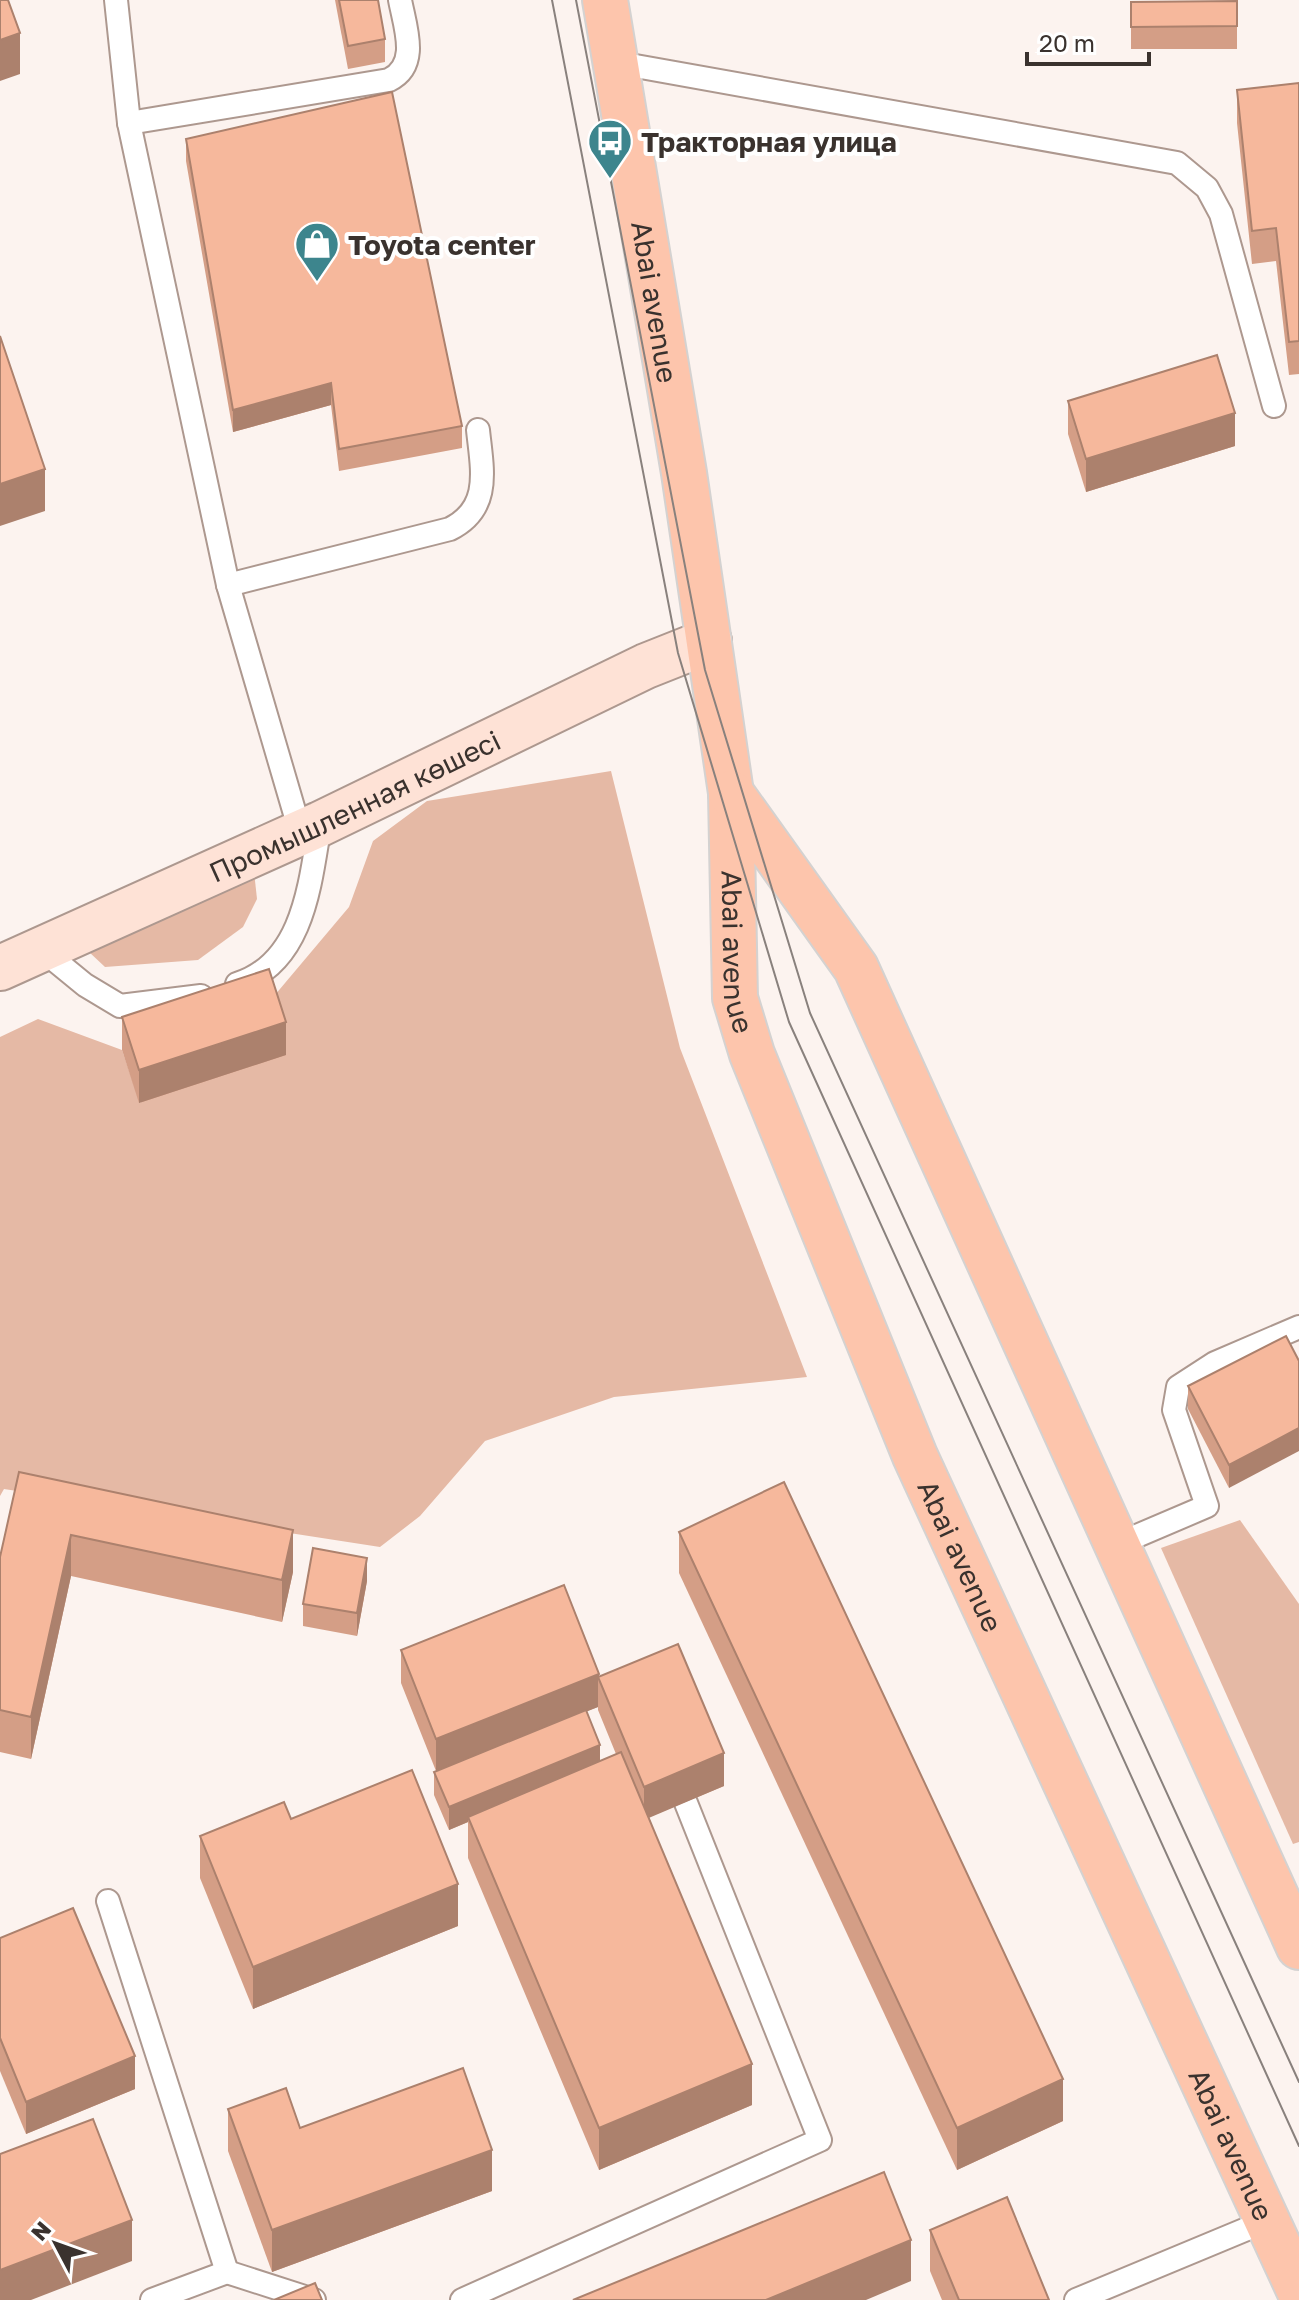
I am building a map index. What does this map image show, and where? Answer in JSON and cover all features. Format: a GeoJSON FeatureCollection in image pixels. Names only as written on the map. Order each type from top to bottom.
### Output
{"type":"FeatureCollection","features":[{"type":"Feature","properties":{"kind":"main road","name":"Abai avenue"},"geometry":{"type":"LineString","coordinates":[[605,0],[731,793],[735,998],[752,1054],[915,1456],[1299,2290]]}},
{"type":"Feature","properties":{"kind":"main road","name":"Промышленная көшесі"},"geometry":{"type":"LineString","coordinates":[[0,968],[310,828],[646,666],[709,641]]}},
{"type":"Feature","properties":{"kind":"main road","name":"Abai avenue"},"geometry":{"type":"LineString","coordinates":[[731,793],[856,968],[1299,1947]]}},
{"type":"Feature","properties":{"kind":"lane"},"geometry":{"type":"LineString","coordinates":[[41,949],[85,985],[120,1006],[192,999],[255,979],[286,950],[306,903],[310,828],[228,585],[129,123],[116,0]]}},
{"type":"Feature","properties":{"kind":"lane"},"geometry":{"type":"LineString","coordinates":[[129,123],[389,80],[400,75],[408,62],[408,42],[400,0]]}},
{"type":"Feature","properties":{"kind":"lane"},"geometry":{"type":"LineString","coordinates":[[613,62],[1177,163],[1207,188],[1221,214],[1274,406]]}},
{"type":"Feature","properties":{"kind":"lane"},"geometry":{"type":"LineString","coordinates":[[228,585],[450,529],[464,522],[475,509],[483,486],[478,430]]}},
{"type":"Feature","properties":{"kind":"lane"},"geometry":{"type":"LineString","coordinates":[[1118,1544],[1207,1506],[1174,1410],[1178,1387],[1215,1363],[1299,1327]]}},
{"type":"Feature","properties":{"kind":"lane"},"geometry":{"type":"LineString","coordinates":[[462,2300],[820,2140],[686,1803]]}},
{"type":"Feature","properties":{"kind":"lane"},"geometry":{"type":"LineString","coordinates":[[108,1901],[227,2272]]}},
{"type":"Feature","properties":{"kind":"lane"},"geometry":{"type":"LineString","coordinates":[[1076,2300],[1266,2221]]}},
{"type":"Feature","properties":{"kind":"lane"},"geometry":{"type":"LineString","coordinates":[[152,2300],[227,2272],[314,2300]]}},
{"type":"Feature","properties":{"kind":"shaded area"},"geometry":{"type":"Polygon","coordinates":[[[611,771],[680,1048],[807,1377],[614,1397],[485,1441],[420,1516],[380,1547],[4,1489],[0,1496],[0,1037],[38,1019],[122,1050],[140,1103],[269,1002],[349,907],[373,841],[427,801],[611,771]]]}},
{"type":"Feature","properties":{"kind":"shaded area"},"geometry":{"type":"Polygon","coordinates":[[[252,853],[257,899],[243,927],[198,960],[105,967],[72,936],[252,853]]]}},
{"type":"Feature","properties":{"kind":"shaded area"},"geometry":{"type":"Polygon","coordinates":[[[1240,1520],[1299,1604],[1299,1842],[1293,1844],[1161,1548],[1240,1520]]]}},
{"type":"Feature","properties":{"kind":"building"},"geometry":{"type":"Polygon","coordinates":[[[0,0],[8,0],[20,33],[0,40],[0,0]]]}},
{"type":"Feature","properties":{"kind":"building"},"geometry":{"type":"Polygon","coordinates":[[[339,0],[378,0],[385,39],[348,46],[339,0]]]}},
{"type":"Feature","properties":{"kind":"building"},"geometry":{"type":"Polygon","coordinates":[[[1237,1],[1237,26],[1131,27],[1131,2],[1237,1]]]}},
{"type":"Feature","properties":{"kind":"building"},"geometry":{"type":"Polygon","coordinates":[[[1299,83],[1299,341],[1289,342],[1276,228],[1252,231],[1237,90],[1299,83]]]}},
{"type":"Feature","properties":{"kind":"building","name":"Toyota center"},"geometry":{"type":"Polygon","coordinates":[[[392,92],[462,426],[339,449],[331,383],[233,410],[186,139],[392,92]]]}},
{"type":"Feature","properties":{"kind":"building"},"geometry":{"type":"Polygon","coordinates":[[[0,336],[45,469],[0,484],[0,336]]]}},
{"type":"Feature","properties":{"kind":"building"},"geometry":{"type":"Polygon","coordinates":[[[1217,355],[1235,413],[1086,459],[1068,401],[1217,355]]]}},
{"type":"Feature","properties":{"kind":"building"},"geometry":{"type":"Polygon","coordinates":[[[269,969],[286,1022],[139,1070],[122,1017],[269,969]]]}},
{"type":"Feature","properties":{"kind":"building"},"geometry":{"type":"Polygon","coordinates":[[[1286,1336],[1299,1361],[1299,1428],[1229,1465],[1188,1386],[1286,1336]]]}},
{"type":"Feature","properties":{"kind":"building"},"geometry":{"type":"Polygon","coordinates":[[[19,1472],[293,1530],[282,1580],[71,1535],[31,1717],[0,1710],[0,1557],[19,1472]]]}},
{"type":"Feature","properties":{"kind":"building"},"geometry":{"type":"Polygon","coordinates":[[[784,1482],[1063,2079],[957,2128],[679,1532],[784,1482]]]}},
{"type":"Feature","properties":{"kind":"building"},"geometry":{"type":"Polygon","coordinates":[[[313,1548],[367,1558],[357,1613],[303,1604],[313,1548]]]}},
{"type":"Feature","properties":{"kind":"building"},"geometry":{"type":"Polygon","coordinates":[[[564,1585],[599,1674],[436,1739],[401,1650],[564,1585]]]}},
{"type":"Feature","properties":{"kind":"building"},"geometry":{"type":"Polygon","coordinates":[[[678,1644],[724,1753],[644,1787],[598,1677],[678,1644]]]}},
{"type":"Feature","properties":{"kind":"building"},"geometry":{"type":"Polygon","coordinates":[[[586,1710],[600,1745],[449,1807],[434,1772],[586,1710]]]}},
{"type":"Feature","properties":{"kind":"building"},"geometry":{"type":"Polygon","coordinates":[[[621,1752],[752,2064],[599,2128],[468,1817],[621,1752]]]}},
{"type":"Feature","properties":{"kind":"building"},"geometry":{"type":"Polygon","coordinates":[[[412,1770],[458,1884],[253,1967],[200,1836],[284,1802],[291,1819],[412,1770]]]}},
{"type":"Feature","properties":{"kind":"building"},"geometry":{"type":"Polygon","coordinates":[[[73,1908],[135,2056],[26,2102],[0,2038],[0,1938],[73,1908]]]}},
{"type":"Feature","properties":{"kind":"building"},"geometry":{"type":"Polygon","coordinates":[[[463,2068],[492,2150],[272,2230],[228,2109],[286,2088],[300,2128],[463,2068]]]}},
{"type":"Feature","properties":{"kind":"building"},"geometry":{"type":"Polygon","coordinates":[[[93,2119],[132,2220],[0,2270],[0,2154],[93,2119]]]}},
{"type":"Feature","properties":{"kind":"building"},"geometry":{"type":"Polygon","coordinates":[[[884,2172],[911,2240],[766,2300],[573,2300],[884,2172]]]}},
{"type":"Feature","properties":{"kind":"building"},"geometry":{"type":"Polygon","coordinates":[[[1007,2197],[1049,2300],[959,2300],[930,2230],[1007,2197]]]}},
{"type":"Feature","properties":{"kind":"building"},"geometry":{"type":"Polygon","coordinates":[[[315,2283],[322,2300],[274,2300],[315,2283]]]}},
{"type":"Feature","properties":{"kind":"tram line"},"geometry":{"type":"LineString","coordinates":[[552,0],[678,653],[789,1022],[1299,2146]]}},
{"type":"Feature","properties":{"kind":"tram line"},"geometry":{"type":"LineString","coordinates":[[576,0],[705,670],[810,1013],[1299,2082]]}},
{"type":"Feature","properties":{"kind":"place","name":"Тракторная улица"},"geometry":{"type":"Point","coordinates":[610,180]}},
{"type":"Feature","properties":{"kind":"place","name":"Toyota center"},"geometry":{"type":"Point","coordinates":[317,283]}}]}
